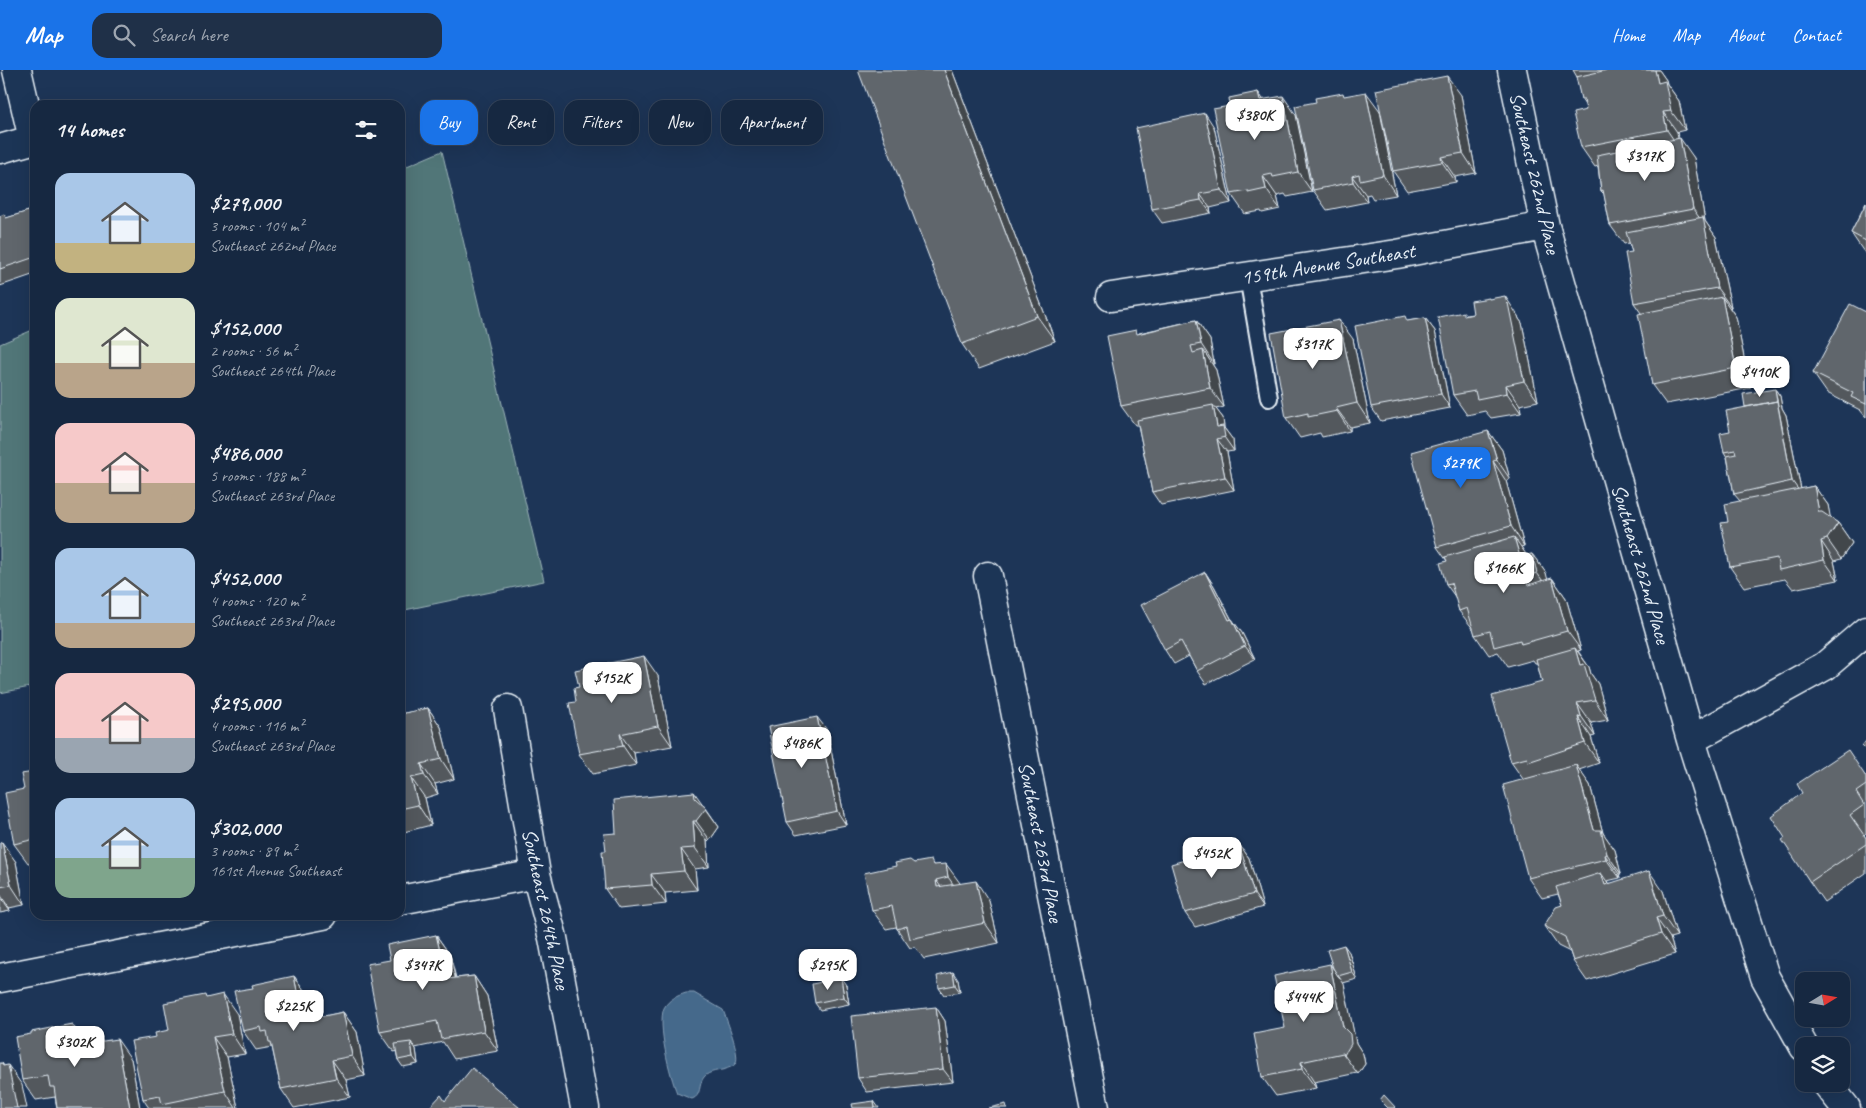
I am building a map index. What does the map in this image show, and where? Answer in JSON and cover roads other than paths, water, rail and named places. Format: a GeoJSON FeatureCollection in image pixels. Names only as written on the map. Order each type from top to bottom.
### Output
{"type":"FeatureCollection","features":[{"type":"Feature","properties":{"kind":"street"},"geometry":{"type":"LineString","coordinates":[[17,70],[30,123]]}},
{"type":"Feature","properties":{"kind":"street","name":"Southeast 262nd Place"},"geometry":{"type":"LineString","coordinates":[[1512,70],[1545,226],[1691,740],[1766,977],[1799,1037]]}},
{"type":"Feature","properties":{"kind":"street"},"geometry":{"type":"LineString","coordinates":[[0,149],[30,140]]}},
{"type":"Feature","properties":{"kind":"street","name":"159th Avenue Southeast"},"geometry":{"type":"LineString","coordinates":[[1111,297],[1397,254],[1545,226]]}},
{"type":"Feature","properties":{"kind":"street","name":"Southeast 263rd Place"},"geometry":{"type":"LineString","coordinates":[[988,576],[1095,1108]]}},
{"type":"Feature","properties":{"kind":"street"},"geometry":{"type":"LineString","coordinates":[[1691,740],[1826,666],[1866,631]]}},
{"type":"Feature","properties":{"kind":"street","name":"Southeast 264th Place"},"geometry":{"type":"LineString","coordinates":[[508,709],[536,874],[553,938],[585,1108]]}},
{"type":"Feature","properties":{"kind":"street"},"geometry":{"type":"LineString","coordinates":[[405,899],[536,874]]}},
{"type":"Feature","properties":{"kind":"street"},"geometry":{"type":"LineString","coordinates":[[0,978],[297,920]]}},
{"type":"Feature","properties":{"kind":"street"},"geometry":{"type":"LineString","coordinates":[[1833,1092],[1846,1108]]}},
{"type":"Feature","properties":{"kind":"lane"},"geometry":{"type":"LineString","coordinates":[[1248,276],[1269,398]]}},
{"type":"Feature","properties":{"kind":"water"},"geometry":{"type":"Polygon","coordinates":[[[686,993],[694,993],[723,1010],[733,1037],[737,1058],[733,1066],[706,1075],[702,1080],[699,1093],[692,1099],[677,1093],[668,1063],[662,1026],[664,1008],[668,1002],[686,993]]]}}]}
